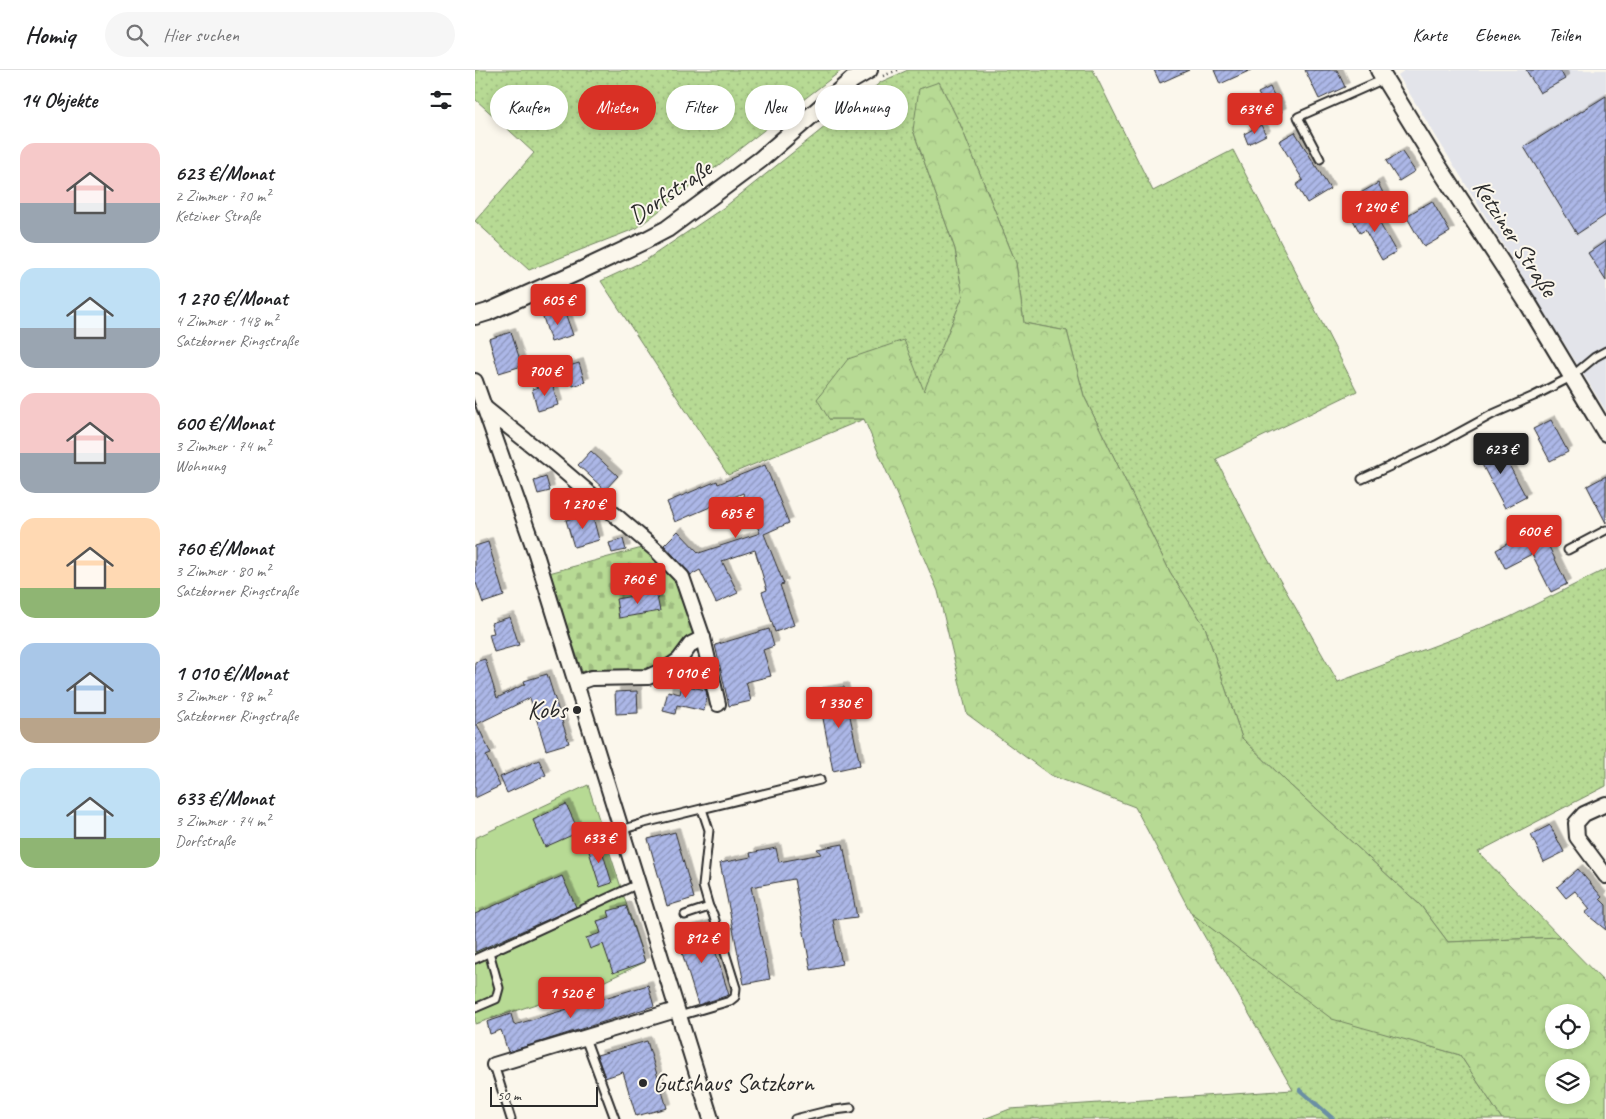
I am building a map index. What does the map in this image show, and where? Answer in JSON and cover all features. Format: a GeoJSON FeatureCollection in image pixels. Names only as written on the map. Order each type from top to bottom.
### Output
{"type":"FeatureCollection","features":[{"type":"Feature","properties":{"kind":"street","name":"Dorfstraße"},"geometry":{"type":"LineString","coordinates":[[475,316],[582,270],[667,229],[760,160],[852,80],[869,70]]}},
{"type":"Feature","properties":{"kind":"street","name":"Ketziner Straße"},"geometry":{"type":"LineString","coordinates":[[1381,74],[1440,169],[1529,305],[1606,434]]}},
{"type":"Feature","properties":{"kind":"street"},"geometry":{"type":"LineString","coordinates":[[475,381],[536,554],[711,1119]]}},
{"type":"Feature","properties":{"kind":"street"},"geometry":{"type":"LineString","coordinates":[[485,407],[651,546],[682,577],[703,638],[718,704]]}},
{"type":"Feature","properties":{"kind":"street"},"geometry":{"type":"LineString","coordinates":[[577,683],[591,678],[647,677],[666,669],[679,660],[691,644],[703,638]]}},
{"type":"Feature","properties":{"kind":"street"},"geometry":{"type":"LineString","coordinates":[[1606,804],[1584,814],[1576,824],[1577,838],[1606,876]]}},
{"type":"Feature","properties":{"kind":"street"},"geometry":{"type":"LineString","coordinates":[[494,1065],[677,1013]]}},
{"type":"Feature","properties":{"kind":"lane"},"geometry":{"type":"LineString","coordinates":[[1320,159],[1298,117],[1381,74]]}},
{"type":"Feature","properties":{"kind":"lane"},"geometry":{"type":"LineString","coordinates":[[1362,479],[1436,445],[1493,414],[1571,378],[1595,357],[1606,351]]}},
{"type":"Feature","properties":{"kind":"lane"},"geometry":{"type":"LineString","coordinates":[[1567,550],[1606,530]]}},
{"type":"Feature","properties":{"kind":"lane"},"geometry":{"type":"LineString","coordinates":[[621,830],[820,780]]}},
{"type":"Feature","properties":{"kind":"lane"},"geometry":{"type":"LineString","coordinates":[[677,1013],[730,1001],[735,997],[736,988],[730,964],[703,886],[709,830],[702,809]]}},
{"type":"Feature","properties":{"kind":"lane"},"geometry":{"type":"LineString","coordinates":[[475,959],[638,884]]}},
{"type":"Feature","properties":{"kind":"lane"},"geometry":{"type":"LineString","coordinates":[[685,915],[709,907]]}},
{"type":"Feature","properties":{"kind":"lane"},"geometry":{"type":"LineString","coordinates":[[475,1008],[496,1000],[499,988],[489,952]]}},
{"type":"Feature","properties":{"kind":"lane"},"geometry":{"type":"LineString","coordinates":[[585,1038],[615,1119]]}},
{"type":"Feature","properties":{"kind":"lane"},"geometry":{"type":"LineString","coordinates":[[494,1065],[511,1119]]}},
{"type":"Feature","properties":{"kind":"lane"},"geometry":{"type":"LineString","coordinates":[[795,1119],[827,1111],[851,1108]]}},
{"type":"Feature","properties":{"kind":"shaded area"},"geometry":{"type":"Polygon","coordinates":[[[1405,70],[1606,70],[1606,411],[1398,75],[1405,70]]]}},
{"type":"Feature","properties":{"kind":"green space"},"geometry":{"type":"Polygon","coordinates":[[[475,70],[842,70],[823,85],[815,85],[815,91],[805,99],[805,85],[745,85],[745,130],[764,130],[637,228],[529,270],[475,221],[534,153],[509,130],[568,130],[568,85],[490,85],[490,113],[475,99],[475,70]]]}},
{"type":"Feature","properties":{"kind":"green space"},"geometry":{"type":"Polygon","coordinates":[[[908,70],[1093,70],[1153,191],[1233,150],[1357,391],[1216,459],[1258,542],[1338,682],[1508,618],[1606,569],[1606,786],[1478,852],[1560,937],[1448,942],[1421,906],[1242,738],[1205,627],[1170,572],[1084,396],[1067,331],[1024,323],[1016,263],[960,124],[939,82],[913,130],[955,249],[963,296],[924,392],[829,419],[864,419],[728,475],[601,281],[646,260],[726,206],[821,130],[908,130],[908,85],[877,85],[908,70]]]}},
{"type":"Feature","properties":{"kind":"green space"},"geometry":{"type":"Polygon","coordinates":[[[939,82],[960,124],[1016,263],[1024,323],[1067,331],[1084,396],[1170,572],[1205,627],[1242,738],[1421,906],[1448,942],[1560,937],[1606,984],[1606,1119],[1502,1119],[1460,1055],[1332,1019],[1191,913],[1135,807],[1050,775],[967,714],[938,591],[864,419],[829,419],[817,399],[848,359],[904,340],[924,391],[963,296],[955,249],[913,130],[919,89],[939,82]]]}},
{"type":"Feature","properties":{"kind":"green space"},"geometry":{"type":"Polygon","coordinates":[[[642,548],[676,580],[697,632],[677,655],[647,672],[583,674],[549,573],[642,548]]]}},
{"type":"Feature","properties":{"kind":"green space"},"geometry":{"type":"Polygon","coordinates":[[[588,785],[645,962],[603,982],[475,1024],[475,838],[588,785]]]}},
{"type":"Feature","properties":{"kind":"green space"},"geometry":{"type":"Polygon","coordinates":[[[1191,913],[1332,1018],[1460,1055],[1502,1119],[984,1119],[1010,1109],[1293,1090],[1191,913]]]}},
{"type":"Feature","properties":{"kind":"building"},"geometry":{"type":"Polygon","coordinates":[[[1154,70],[1189,70],[1160,83],[1154,70]]]}},
{"type":"Feature","properties":{"kind":"building"},"geometry":{"type":"Polygon","coordinates":[[[1214,70],[1251,70],[1220,84],[1214,70]]]}},
{"type":"Feature","properties":{"kind":"building"},"geometry":{"type":"Polygon","coordinates":[[[1305,70],[1337,70],[1345,87],[1319,99],[1305,70]]]}},
{"type":"Feature","properties":{"kind":"building"},"geometry":{"type":"Polygon","coordinates":[[[1526,70],[1560,70],[1565,79],[1540,93],[1526,70]]]}},
{"type":"Feature","properties":{"kind":"building"},"geometry":{"type":"Polygon","coordinates":[[[1270,87],[1282,112],[1270,118],[1258,93],[1270,87]]]}},
{"type":"Feature","properties":{"kind":"building"},"geometry":{"type":"Polygon","coordinates":[[[1606,96],[1606,215],[1577,234],[1524,147],[1606,96]]]}},
{"type":"Feature","properties":{"kind":"building"},"geometry":{"type":"Polygon","coordinates":[[[1261,125],[1266,135],[1248,144],[1244,134],[1261,125]]]}},
{"type":"Feature","properties":{"kind":"building"},"geometry":{"type":"Polygon","coordinates":[[[1295,132],[1330,189],[1307,203],[1296,185],[1303,180],[1279,141],[1295,132]]]}},
{"type":"Feature","properties":{"kind":"building"},"geometry":{"type":"Polygon","coordinates":[[[1402,152],[1415,171],[1399,181],[1386,161],[1402,152]]]}},
{"type":"Feature","properties":{"kind":"building"},"geometry":{"type":"Polygon","coordinates":[[[1378,183],[1385,197],[1364,209],[1357,195],[1378,183]]]}},
{"type":"Feature","properties":{"kind":"building"},"geometry":{"type":"Polygon","coordinates":[[[1432,201],[1450,232],[1424,247],[1406,216],[1432,201]]]}},
{"type":"Feature","properties":{"kind":"building"},"geometry":{"type":"Polygon","coordinates":[[[1371,208],[1396,252],[1382,260],[1365,230],[1360,233],[1352,218],[1371,208]]]}},
{"type":"Feature","properties":{"kind":"building"},"geometry":{"type":"Polygon","coordinates":[[[1606,241],[1606,281],[1588,253],[1606,241]]]}},
{"type":"Feature","properties":{"kind":"building"},"geometry":{"type":"Polygon","coordinates":[[[564,310],[573,335],[551,342],[543,317],[564,310]]]}},
{"type":"Feature","properties":{"kind":"building"},"geometry":{"type":"Polygon","coordinates":[[[511,332],[522,366],[499,373],[489,339],[511,332]]]}},
{"type":"Feature","properties":{"kind":"building"},"geometry":{"type":"Polygon","coordinates":[[[579,363],[585,382],[573,386],[566,367],[579,363]]]}},
{"type":"Feature","properties":{"kind":"building"},"geometry":{"type":"Polygon","coordinates":[[[552,383],[558,405],[538,411],[532,389],[552,383]]]}},
{"type":"Feature","properties":{"kind":"building"},"geometry":{"type":"Polygon","coordinates":[[[1551,420],[1568,452],[1550,461],[1533,429],[1551,420]]]}},
{"type":"Feature","properties":{"kind":"building"},"geometry":{"type":"Polygon","coordinates":[[[1497,442],[1526,497],[1505,508],[1476,453],[1497,442]]]}},
{"type":"Feature","properties":{"kind":"building"},"geometry":{"type":"Polygon","coordinates":[[[591,451],[618,476],[605,490],[578,465],[591,451]]]}},
{"type":"Feature","properties":{"kind":"building"},"geometry":{"type":"Polygon","coordinates":[[[765,465],[789,523],[764,534],[784,584],[780,585],[794,625],[775,632],[762,592],[767,590],[755,550],[722,561],[738,593],[716,603],[700,570],[691,575],[664,545],[678,531],[699,553],[760,533],[743,493],[675,522],[667,502],[717,481],[718,484],[765,465]]]}},
{"type":"Feature","properties":{"kind":"building"},"geometry":{"type":"Polygon","coordinates":[[[1606,476],[1606,523],[1587,486],[1606,476]]]}},
{"type":"Feature","properties":{"kind":"building"},"geometry":{"type":"Polygon","coordinates":[[[546,477],[550,491],[538,494],[534,481],[546,477]]]}},
{"type":"Feature","properties":{"kind":"building"},"geometry":{"type":"Polygon","coordinates":[[[592,513],[599,540],[574,547],[566,520],[592,513]]]}},
{"type":"Feature","properties":{"kind":"building"},"geometry":{"type":"Polygon","coordinates":[[[1539,526],[1567,584],[1551,592],[1532,554],[1505,568],[1496,550],[1539,526]]]}},
{"type":"Feature","properties":{"kind":"building"},"geometry":{"type":"Polygon","coordinates":[[[623,539],[626,550],[612,553],[609,543],[623,539]]]}},
{"type":"Feature","properties":{"kind":"building"},"geometry":{"type":"Polygon","coordinates":[[[488,542],[504,596],[483,603],[475,583],[475,546],[488,542]]]}},
{"type":"Feature","properties":{"kind":"building"},"geometry":{"type":"Polygon","coordinates":[[[656,592],[660,611],[619,618],[616,599],[656,592]]]}},
{"type":"Feature","properties":{"kind":"building"},"geometry":{"type":"Polygon","coordinates":[[[510,617],[519,645],[494,652],[489,634],[494,633],[491,623],[510,617]]]}},
{"type":"Feature","properties":{"kind":"building"},"geometry":{"type":"Polygon","coordinates":[[[769,629],[774,646],[763,650],[771,676],[746,682],[751,701],[729,706],[715,645],[769,629]]]}},
{"type":"Feature","properties":{"kind":"building"},"geometry":{"type":"Polygon","coordinates":[[[485,659],[497,698],[525,684],[524,681],[547,674],[569,743],[546,750],[530,698],[477,724],[491,754],[486,756],[500,786],[475,798],[475,662],[485,659]]]}},
{"type":"Feature","properties":{"kind":"building"},"geometry":{"type":"Polygon","coordinates":[[[682,685],[706,690],[707,697],[704,711],[677,705],[675,714],[663,711],[668,691],[680,694],[682,685]]]}},
{"type":"Feature","properties":{"kind":"building"},"geometry":{"type":"Polygon","coordinates":[[[844,687],[860,765],[833,771],[818,692],[844,687]]]}},
{"type":"Feature","properties":{"kind":"building"},"geometry":{"type":"Polygon","coordinates":[[[637,691],[638,713],[616,714],[615,692],[637,691]]]}},
{"type":"Feature","properties":{"kind":"building"},"geometry":{"type":"Polygon","coordinates":[[[539,760],[546,775],[507,793],[500,777],[539,760]]]}},
{"type":"Feature","properties":{"kind":"building"},"geometry":{"type":"Polygon","coordinates":[[[566,804],[579,832],[545,847],[533,820],[566,804]]]}},
{"type":"Feature","properties":{"kind":"building"},"geometry":{"type":"Polygon","coordinates":[[[1550,825],[1564,852],[1544,862],[1531,835],[1550,825]]]}},
{"type":"Feature","properties":{"kind":"building"},"geometry":{"type":"Polygon","coordinates":[[[675,832],[694,898],[667,906],[648,839],[675,832]]]}},
{"type":"Feature","properties":{"kind":"building"},"geometry":{"type":"Polygon","coordinates":[[[599,841],[612,883],[600,887],[587,845],[599,841]]]}},
{"type":"Feature","properties":{"kind":"building"},"geometry":{"type":"Polygon","coordinates":[[[843,844],[857,917],[833,920],[842,964],[811,970],[794,879],[751,887],[770,979],[744,984],[720,863],[751,857],[750,853],[776,848],[779,862],[821,854],[817,849],[843,844]]]}},
{"type":"Feature","properties":{"kind":"building"},"geometry":{"type":"Polygon","coordinates":[[[1578,869],[1602,897],[1600,899],[1606,905],[1606,930],[1585,913],[1590,909],[1575,891],[1566,898],[1557,887],[1578,869]]]}},
{"type":"Feature","properties":{"kind":"building"},"geometry":{"type":"Polygon","coordinates":[[[562,876],[576,907],[475,952],[475,914],[562,876]]]}},
{"type":"Feature","properties":{"kind":"building"},"geometry":{"type":"Polygon","coordinates":[[[626,906],[645,962],[613,973],[603,944],[590,949],[586,938],[601,933],[597,921],[610,917],[608,911],[626,906]]]}},
{"type":"Feature","properties":{"kind":"building"},"geometry":{"type":"Polygon","coordinates":[[[707,924],[729,995],[698,1005],[676,933],[707,924]]]}},
{"type":"Feature","properties":{"kind":"building"},"geometry":{"type":"Polygon","coordinates":[[[648,985],[654,1006],[508,1052],[501,1030],[490,1034],[487,1022],[511,1014],[514,1025],[648,985]]]}},
{"type":"Feature","properties":{"kind":"building","name":"Gutshaus Satzkorn"},"geometry":{"type":"Polygon","coordinates":[[[647,1041],[667,1108],[636,1116],[623,1072],[605,1078],[597,1055],[647,1041]]]}},
{"type":"Feature","properties":{"kind":"waterway"},"geometry":{"type":"LineString","coordinates":[[1300,1090],[1333,1119]]}},
{"type":"Feature","properties":{"kind":"place","name":"Kobs"},"geometry":{"type":"Point","coordinates":[577,710]}},
{"type":"Feature","properties":{"kind":"place","name":"Gutshaus Satzkorn"},"geometry":{"type":"Point","coordinates":[643,1083]}}]}
